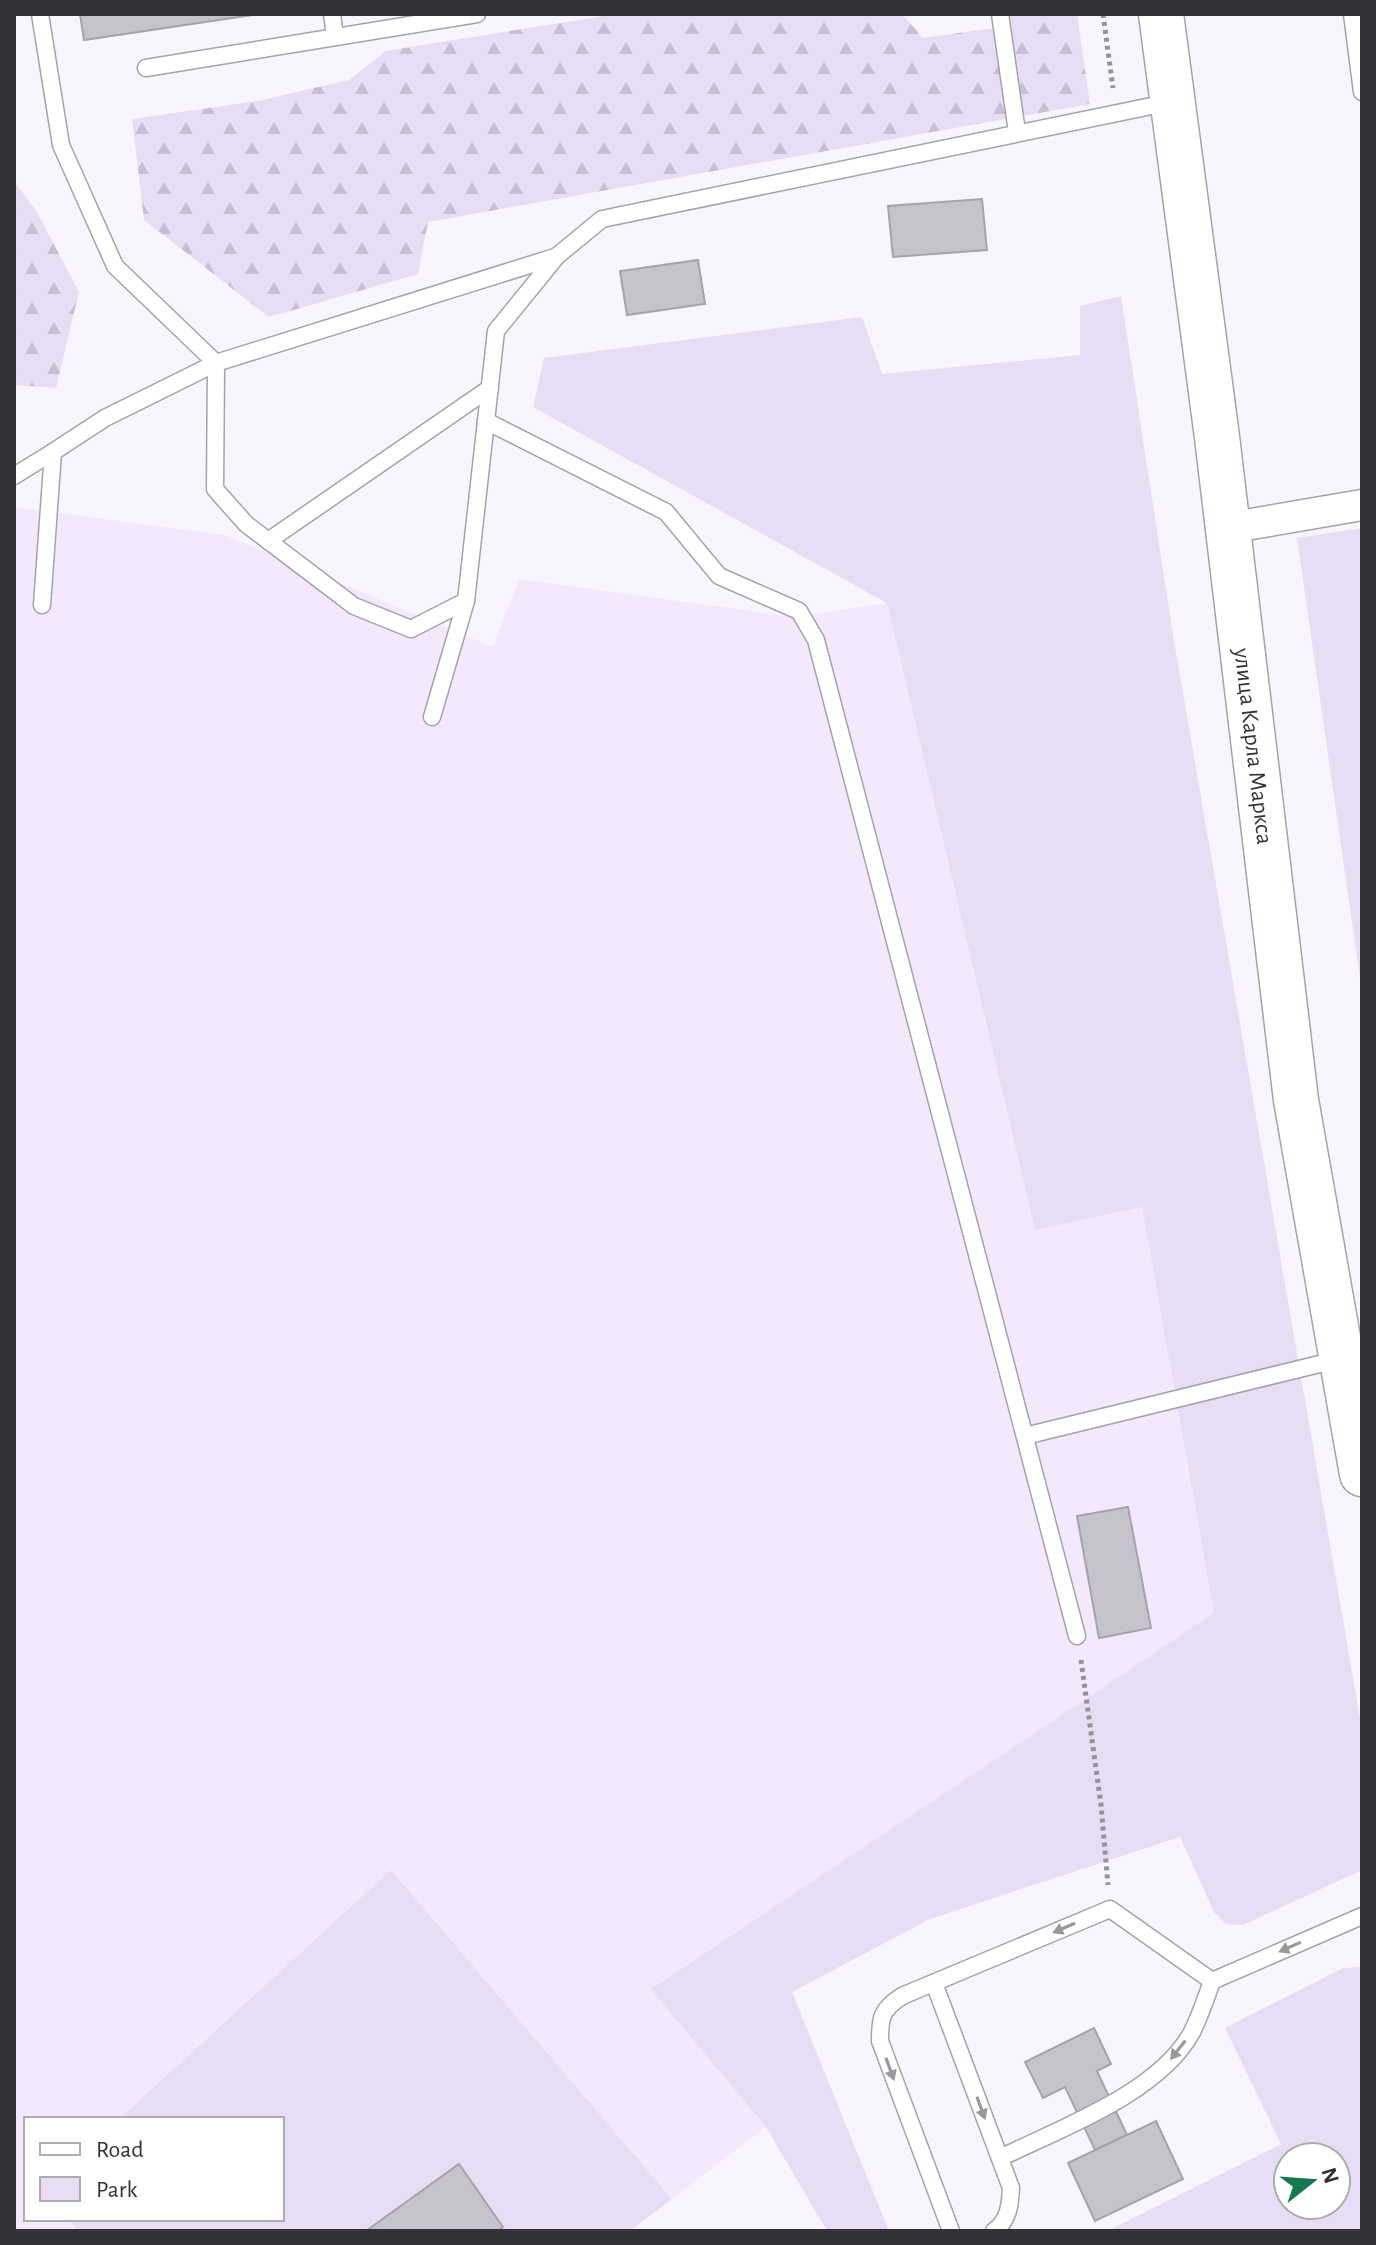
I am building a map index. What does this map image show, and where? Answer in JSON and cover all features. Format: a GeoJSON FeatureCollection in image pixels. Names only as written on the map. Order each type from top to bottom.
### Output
{"type":"FeatureCollection","features":[{"type":"Feature","properties":{"kind":"main road","name":"улица Карла Маркса"},"geometry":{"type":"LineString","coordinates":[[1161,14],[1228,528],[1296,1100],[1362,1474]]}},
{"type":"Feature","properties":{"kind":"street"},"geometry":{"type":"LineString","coordinates":[[1228,528],[1362,505]]}},
{"type":"Feature","properties":{"kind":"lane"},"geometry":{"type":"LineString","coordinates":[[40,14],[61,145],[115,266],[216,363],[215,489],[246,524],[354,606],[411,629],[466,601]]}},
{"type":"Feature","properties":{"kind":"lane"},"geometry":{"type":"LineString","coordinates":[[332,14],[335,36]]}},
{"type":"Feature","properties":{"kind":"lane"},"geometry":{"type":"LineString","coordinates":[[146,68],[477,14]]}},
{"type":"Feature","properties":{"kind":"lane"},"geometry":{"type":"LineString","coordinates":[[1000,14],[1017,132]]}},
{"type":"Feature","properties":{"kind":"lane"},"geometry":{"type":"LineString","coordinates":[[1352,14],[1362,92]]}},
{"type":"Feature","properties":{"kind":"lane"},"geometry":{"type":"LineString","coordinates":[[432,717],[466,601],[496,331],[557,256],[602,219],[1173,102]]}},
{"type":"Feature","properties":{"kind":"lane"},"geometry":{"type":"LineString","coordinates":[[14,476],[105,418],[216,363],[557,256]]}},
{"type":"Feature","properties":{"kind":"lane"},"geometry":{"type":"LineString","coordinates":[[268,541],[490,388]]}},
{"type":"Feature","properties":{"kind":"lane"},"geometry":{"type":"LineString","coordinates":[[486,421],[666,512],[719,576],[799,611],[816,640],[1077,1636]]}},
{"type":"Feature","properties":{"kind":"lane"},"geometry":{"type":"LineString","coordinates":[[42,605],[53,452]]}},
{"type":"Feature","properties":{"kind":"lane"},"geometry":{"type":"LineString","coordinates":[[1025,1436],[1341,1358]]}},
{"type":"Feature","properties":{"kind":"lane"},"geometry":{"type":"LineString","coordinates":[[951,2231],[880,2041],[880,2019],[888,2005],[902,1996],[1110,1909],[1212,1981]]}},
{"type":"Feature","properties":{"kind":"lane"},"geometry":{"type":"LineString","coordinates":[[1000,2158],[1140,2089],[1165,2068],[1191,2033],[1212,1981],[1362,1916]]}},
{"type":"Feature","properties":{"kind":"lane"},"geometry":{"type":"LineString","coordinates":[[934,1983],[1011,2188],[1010,2210],[994,2231]]}},
{"type":"Feature","properties":{"kind":"path"},"geometry":{"type":"LineString","coordinates":[[1103,14],[1117,113]]}},
{"type":"Feature","properties":{"kind":"path"},"geometry":{"type":"LineString","coordinates":[[1077,1636],[1101,1805],[1110,1909]]}},
{"type":"Feature","properties":{"kind":"shaded area"},"geometry":{"type":"Polygon","coordinates":[[[14,507],[225,535],[493,647],[519,579],[794,617],[887,603],[1035,1230],[1142,1207],[1214,1613],[652,1988],[766,2127],[672,2199],[391,1870],[121,2117],[24,2117],[24,2221],[70,2221],[78,2231],[14,2231],[14,507]]]}},
{"type":"Feature","properties":{"kind":"green space"},"geometry":{"type":"Polygon","coordinates":[[[616,14],[902,14],[923,38],[1001,27],[999,14],[1077,14],[1090,104],[428,222],[418,274],[269,317],[144,220],[132,119],[258,101],[349,80],[386,51],[616,14]]]}},
{"type":"Feature","properties":{"kind":"green space"},"geometry":{"type":"Polygon","coordinates":[[[14,181],[37,212],[79,292],[56,388],[14,385],[14,181]]]}},
{"type":"Feature","properties":{"kind":"green space"},"geometry":{"type":"Polygon","coordinates":[[[1121,296],[1173,635],[1362,1730],[1362,1870],[1243,1925],[1226,1924],[1214,1912],[1180,1837],[930,1919],[792,1992],[889,2231],[827,2231],[766,2127],[651,1989],[1214,1613],[1142,1207],[1035,1230],[887,603],[533,407],[544,358],[862,317],[882,374],[1080,355],[1080,306],[1121,296]]]}},
{"type":"Feature","properties":{"kind":"green space"},"geometry":{"type":"Polygon","coordinates":[[[1362,528],[1362,992],[1297,538],[1362,528]]]}},
{"type":"Feature","properties":{"kind":"green space"},"geometry":{"type":"Polygon","coordinates":[[[391,1870],[672,2199],[630,2231],[505,2231],[459,2165],[366,2231],[78,2231],[70,2221],[284,2221],[284,2117],[121,2117],[391,1870]]]}},
{"type":"Feature","properties":{"kind":"green space"},"geometry":{"type":"Polygon","coordinates":[[[1362,1967],[1362,2231],[1107,2231],[1272,2148],[1272,2221],[1352,2221],[1352,2141],[1280,2141],[1225,2028],[1343,1968],[1362,1967]]]}},
{"type":"Feature","properties":{"kind":"building"},"geometry":{"type":"Polygon","coordinates":[[[80,14],[259,14],[84,40],[80,14]]]}},
{"type":"Feature","properties":{"kind":"building"},"geometry":{"type":"Polygon","coordinates":[[[982,199],[987,250],[893,257],[888,206],[982,199]]]}},
{"type":"Feature","properties":{"kind":"building"},"geometry":{"type":"Polygon","coordinates":[[[698,260],[705,304],[627,315],[620,271],[698,260]]]}},
{"type":"Feature","properties":{"kind":"building"},"geometry":{"type":"Polygon","coordinates":[[[1128,1507],[1151,1628],[1099,1638],[1077,1516],[1128,1507]]]}},
{"type":"Feature","properties":{"kind":"building"},"geometry":{"type":"Polygon","coordinates":[[[1094,2028],[1111,2064],[1097,2071],[1127,2135],[1095,2150],[1065,2087],[1043,2098],[1025,2062],[1094,2028]]]}},
{"type":"Feature","properties":{"kind":"building"},"geometry":{"type":"Polygon","coordinates":[[[1156,2121],[1183,2179],[1095,2221],[1068,2163],[1156,2121]]]}},
{"type":"Feature","properties":{"kind":"building"},"geometry":{"type":"Polygon","coordinates":[[[459,2164],[503,2227],[498,2231],[366,2231],[459,2164]]]}}]}
